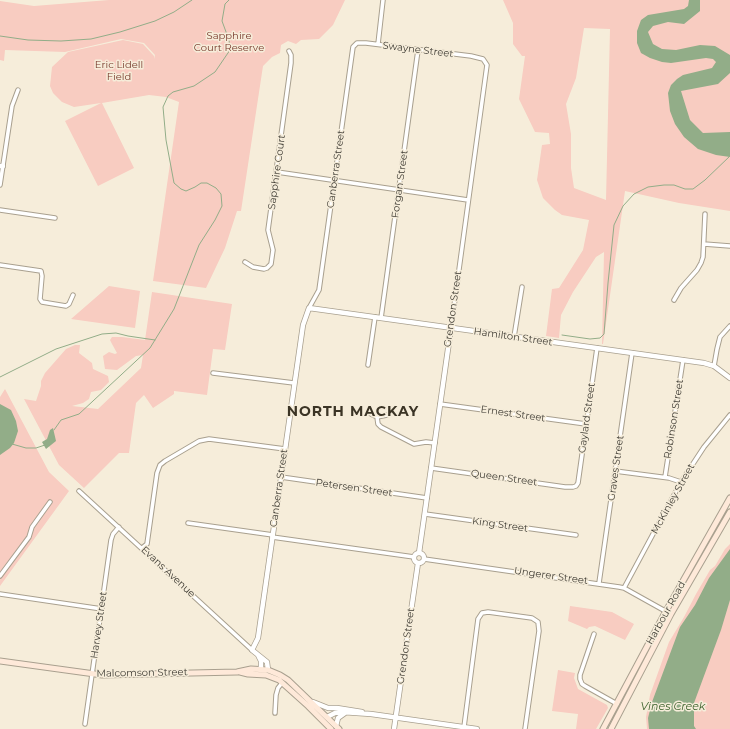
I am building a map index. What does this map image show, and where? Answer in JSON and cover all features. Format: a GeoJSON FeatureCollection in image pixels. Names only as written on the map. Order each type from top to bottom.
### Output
{"type":"FeatureCollection","features":[{"type":"Feature","properties":{"kind":"main road","name":"Harbour Road"},"geometry":{"type":"LineString","coordinates":[[603,729],[666,611],[730,498]]}},
{"type":"Feature","properties":{"kind":"main road","name":"Harbour Road"},"geometry":{"type":"LineString","coordinates":[[611,729],[671,614],[730,512]]}},
{"type":"Feature","properties":{"kind":"main road","name":"Malcomson Street"},"geometry":{"type":"LineString","coordinates":[[0,661],[92,674],[237,672],[249,669],[264,671]]}},
{"type":"Feature","properties":{"kind":"main road"},"geometry":{"type":"LineString","coordinates":[[264,671],[276,677],[311,702],[335,728]]}},
{"type":"Feature","properties":{"kind":"main road"},"geometry":{"type":"LineString","coordinates":[[264,671],[276,677],[325,718]]}},
{"type":"Feature","properties":{"kind":"street"},"geometry":{"type":"LineString","coordinates":[[378,44],[383,0]]}},
{"type":"Feature","properties":{"kind":"street","name":"Swayne Street"},"geometry":{"type":"LineString","coordinates":[[352,52],[353,47],[357,43],[366,42],[478,58],[483,59],[487,65]]}},
{"type":"Feature","properties":{"kind":"street","name":"Forgan Street"},"geometry":{"type":"LineString","coordinates":[[381,318],[418,50]]}},
{"type":"Feature","properties":{"kind":"street","name":"Sapphire Court"},"geometry":{"type":"LineString","coordinates":[[245,262],[253,267],[264,269],[271,264],[273,250],[268,230],[291,63],[291,55],[289,51]]}},
{"type":"Feature","properties":{"kind":"street","name":"Canberra Street"},"geometry":{"type":"LineString","coordinates":[[252,650],[258,639],[303,325],[309,308],[319,290],[352,52]]}},
{"type":"Feature","properties":{"kind":"street","name":"Grendon Street"},"geometry":{"type":"LineString","coordinates":[[419,553],[487,65]]}},
{"type":"Feature","properties":{"kind":"street"},"geometry":{"type":"LineString","coordinates":[[0,185],[1,166],[12,106],[18,90]]}},
{"type":"Feature","properties":{"kind":"street"},"geometry":{"type":"LineString","coordinates":[[277,172],[468,200]]}},
{"type":"Feature","properties":{"kind":"street"},"geometry":{"type":"LineString","coordinates":[[0,210],[55,218]]}},
{"type":"Feature","properties":{"kind":"street"},"geometry":{"type":"LineString","coordinates":[[674,300],[681,288],[702,263],[705,214]]}},
{"type":"Feature","properties":{"kind":"street"},"geometry":{"type":"LineString","coordinates":[[704,244],[730,246]]}},
{"type":"Feature","properties":{"kind":"street"},"geometry":{"type":"LineString","coordinates":[[0,265],[41,271],[40,300],[42,302],[66,306],[69,304],[73,295]]}},
{"type":"Feature","properties":{"kind":"street"},"geometry":{"type":"LineString","coordinates":[[514,337],[522,287]]}},
{"type":"Feature","properties":{"kind":"street","name":"Hamilton Street"},"geometry":{"type":"LineString","coordinates":[[309,308],[683,360],[714,366],[730,378]]}},
{"type":"Feature","properties":{"kind":"street"},"geometry":{"type":"LineString","coordinates":[[368,365],[375,317]]}},
{"type":"Feature","properties":{"kind":"street"},"geometry":{"type":"LineString","coordinates":[[714,366],[718,342],[720,337],[730,326]]}},
{"type":"Feature","properties":{"kind":"street","name":"Gaylard Street"},"geometry":{"type":"LineString","coordinates":[[576,486],[578,483],[597,348]]}},
{"type":"Feature","properties":{"kind":"street","name":"Graves Street"},"geometry":{"type":"LineString","coordinates":[[600,583],[632,353]]}},
{"type":"Feature","properties":{"kind":"street","name":"Robinson Street"},"geometry":{"type":"LineString","coordinates":[[665,477],[683,360]]}},
{"type":"Feature","properties":{"kind":"street"},"geometry":{"type":"LineString","coordinates":[[213,373],[294,383]]}},
{"type":"Feature","properties":{"kind":"street","name":"Ernest Street"},"geometry":{"type":"LineString","coordinates":[[440,404],[586,424]]}},
{"type":"Feature","properties":{"kind":"street"},"geometry":{"type":"LineString","coordinates":[[372,414],[377,417],[387,415]]}},
{"type":"Feature","properties":{"kind":"street","name":"McKinley Street"},"geometry":{"type":"LineString","coordinates":[[624,588],[681,482],[704,447],[730,415]]}},
{"type":"Feature","properties":{"kind":"street"},"geometry":{"type":"LineString","coordinates":[[377,417],[378,424],[381,427],[410,443],[435,443]]}},
{"type":"Feature","properties":{"kind":"street"},"geometry":{"type":"LineString","coordinates":[[142,548],[147,544],[157,473],[160,465],[165,461],[199,441],[209,439],[285,449]]}},
{"type":"Feature","properties":{"kind":"street","name":"Queen Street"},"geometry":{"type":"LineString","coordinates":[[431,468],[565,487],[576,486]]}},
{"type":"Feature","properties":{"kind":"street"},"geometry":{"type":"LineString","coordinates":[[615,471],[665,477],[681,482]]}},
{"type":"Feature","properties":{"kind":"street","name":"Petersen Street"},"geometry":{"type":"LineString","coordinates":[[281,477],[427,498]]}},
{"type":"Feature","properties":{"kind":"street","name":"Evans Avenue"},"geometry":{"type":"LineString","coordinates":[[79,491],[257,654],[264,671]]}},
{"type":"Feature","properties":{"kind":"street"},"geometry":{"type":"LineString","coordinates":[[0,576],[30,536],[32,527],[50,502]]}},
{"type":"Feature","properties":{"kind":"street","name":"King Street"},"geometry":{"type":"LineString","coordinates":[[424,514],[576,535]]}},
{"type":"Feature","properties":{"kind":"street"},"geometry":{"type":"LineString","coordinates":[[188,523],[414,557],[419,553],[422,554],[424,559],[422,562],[418,563],[415,562],[414,557]]}},
{"type":"Feature","properties":{"kind":"street","name":"Harvey Street"},"geometry":{"type":"LineString","coordinates":[[85,724],[111,540],[113,534],[119,527]]}},
{"type":"Feature","properties":{"kind":"street","name":"Ungerer Street"},"geometry":{"type":"LineString","coordinates":[[424,559],[600,583],[624,588],[671,614]]}},
{"type":"Feature","properties":{"kind":"street","name":"Grendon Street"},"geometry":{"type":"LineString","coordinates":[[394,729],[418,563]]}},
{"type":"Feature","properties":{"kind":"street"},"geometry":{"type":"LineString","coordinates":[[0,594],[102,609]]}},
{"type":"Feature","properties":{"kind":"street"},"geometry":{"type":"LineString","coordinates":[[464,727],[478,619],[482,613],[488,612],[532,618],[538,622],[539,631],[525,729]]}},
{"type":"Feature","properties":{"kind":"street"},"geometry":{"type":"LineString","coordinates":[[594,634],[580,679],[585,686],[617,704]]}},
{"type":"Feature","properties":{"kind":"street"},"geometry":{"type":"LineString","coordinates":[[276,677],[276,695]]}},
{"type":"Feature","properties":{"kind":"street"},"geometry":{"type":"LineString","coordinates":[[274,713],[277,689],[282,683]]}},
{"type":"Feature","properties":{"kind":"street"},"geometry":{"type":"LineString","coordinates":[[311,702],[327,708],[348,709],[396,718],[477,729]]}},
{"type":"Feature","properties":{"kind":"street"},"geometry":{"type":"LineString","coordinates":[[325,718],[332,708]]}},
{"type":"Feature","properties":{"kind":"street"},"geometry":{"type":"LineString","coordinates":[[325,718],[337,713],[346,712],[371,714]]}},
{"type":"Feature","properties":{"kind":"street"},"geometry":{"type":"LineString","coordinates":[[335,728],[339,717],[346,712]]}},
{"type":"Feature","properties":{"kind":"green space"},"geometry":{"type":"Polygon","coordinates":[[[109,0],[345,0],[333,25],[319,39],[301,40],[296,44],[288,41],[281,45],[280,53],[272,57],[263,66],[241,211],[237,211],[225,248],[206,288],[153,281],[179,102],[166,97],[149,95],[102,103],[134,168],[98,186],[65,121],[101,103],[74,107],[62,102],[53,93],[50,86],[52,67],[68,52],[123,40],[143,44],[154,56],[154,59],[155,55],[144,43],[121,39],[65,52],[5,50],[4,61],[0,60],[0,1],[34,6],[109,0]]]}},
{"type":"Feature","properties":{"kind":"green space"},"geometry":{"type":"Polygon","coordinates":[[[503,0],[730,0],[730,211],[679,203],[625,191],[603,344],[604,252],[596,257],[573,292],[561,315],[559,338],[546,336],[552,289],[559,288],[583,250],[589,220],[562,215],[543,198],[537,180],[542,145],[550,144],[549,133],[535,132],[519,99],[525,56],[522,56],[513,44],[513,23],[503,0]],[[584,28],[576,78],[566,104],[571,134],[571,168],[574,188],[606,200],[610,29],[584,28]]]}},
{"type":"Feature","properties":{"kind":"green space"},"geometry":{"type":"Polygon","coordinates":[[[109,286],[140,291],[135,328],[71,319],[109,286]]]}},
{"type":"Feature","properties":{"kind":"green space"},"geometry":{"type":"Polygon","coordinates":[[[152,292],[232,304],[225,350],[213,349],[207,395],[174,391],[174,394],[153,408],[144,395],[136,403],[129,453],[119,453],[84,488],[59,465],[24,399],[36,401],[41,386],[41,381],[45,373],[66,349],[75,345],[80,345],[79,353],[92,363],[93,369],[108,376],[109,382],[101,390],[91,392],[89,399],[83,403],[72,406],[98,409],[141,368],[143,355],[136,356],[117,370],[105,369],[103,356],[109,352],[115,354],[117,353],[110,340],[112,337],[145,340],[152,292]]]}},
{"type":"Feature","properties":{"kind":"green space"},"geometry":{"type":"Polygon","coordinates":[[[5,389],[49,472],[69,491],[0,586],[0,397],[5,389]]]}},
{"type":"Feature","properties":{"kind":"green space","name":"Vines Creek"},"geometry":{"type":"Polygon","coordinates":[[[730,544],[730,729],[647,729],[646,717],[650,695],[669,642],[710,570],[715,566],[725,549],[730,544]]]}},
{"type":"Feature","properties":{"kind":"green space"},"geometry":{"type":"Polygon","coordinates":[[[570,606],[612,612],[634,624],[625,640],[595,626],[587,629],[568,621],[570,606]]]}},
{"type":"Feature","properties":{"kind":"green space"},"geometry":{"type":"Polygon","coordinates":[[[558,670],[575,673],[574,678],[578,689],[607,705],[608,708],[596,729],[576,729],[578,714],[552,711],[558,670]]]}},
{"type":"Feature","properties":{"kind":"water"},"geometry":{"type":"Polygon","coordinates":[[[689,0],[700,0],[700,11],[684,24],[668,22],[653,26],[648,32],[653,44],[662,49],[676,50],[700,45],[715,46],[730,55],[730,73],[718,84],[681,91],[690,120],[703,133],[730,132],[730,157],[716,155],[698,149],[684,137],[675,124],[670,111],[668,93],[671,85],[683,75],[712,68],[716,62],[713,59],[706,58],[671,63],[662,62],[641,53],[637,43],[637,31],[641,20],[648,15],[684,9],[688,6],[689,0]]]}},
{"type":"Feature","properties":{"kind":"water"},"geometry":{"type":"Polygon","coordinates":[[[0,404],[11,410],[16,421],[18,431],[14,443],[0,455],[0,404]]]}},
{"type":"Feature","properties":{"kind":"water"},"geometry":{"type":"Polygon","coordinates":[[[53,428],[56,441],[46,449],[42,442],[47,439],[50,430],[53,428]]]}},
{"type":"Feature","properties":{"kind":"water","name":"Vines Creek"},"geometry":{"type":"Polygon","coordinates":[[[730,549],[730,600],[721,630],[694,703],[694,726],[696,729],[649,729],[648,718],[652,702],[680,627],[695,605],[709,578],[730,549]]]}},
{"type":"Feature","properties":{"kind":"waterway"},"geometry":{"type":"LineString","coordinates":[[0,36],[28,40],[61,41],[91,39],[155,21],[174,12],[192,0]]}},
{"type":"Feature","properties":{"kind":"waterway"},"geometry":{"type":"LineString","coordinates":[[54,430],[61,420],[79,414],[150,348],[174,309],[199,245],[222,206],[221,194],[216,188],[207,183],[201,183],[186,191],[174,183],[166,140],[163,107],[168,96],[173,92],[194,86],[215,72],[230,50],[229,40],[222,21],[225,4],[229,0]]}},
{"type":"Feature","properties":{"kind":"waterway"},"geometry":{"type":"LineString","coordinates":[[562,335],[590,339],[600,338],[604,334],[614,225],[623,206],[634,194],[648,187],[664,185],[674,185],[685,189],[693,189],[705,180],[730,156]]}},
{"type":"Feature","properties":{"kind":"waterway"},"geometry":{"type":"LineString","coordinates":[[0,377],[56,349],[102,334],[116,333],[155,340]]}},
{"type":"Feature","properties":{"kind":"waterway"},"geometry":{"type":"LineString","coordinates":[[12,444],[26,448],[36,448],[45,445]]}},
{"type":"Feature","properties":{"kind":"district","name":"NORTH MACKAY"},"geometry":{"type":"Point","coordinates":[353,412]}},
{"type":"Feature","properties":{"kind":"park label","name":"Sapphire Court Reserve"},"geometry":{"type":"Point","coordinates":[229,42]}},
{"type":"Feature","properties":{"kind":"park label","name":"Eric Lidell Field"},"geometry":{"type":"Point","coordinates":[119,70]}}]}
